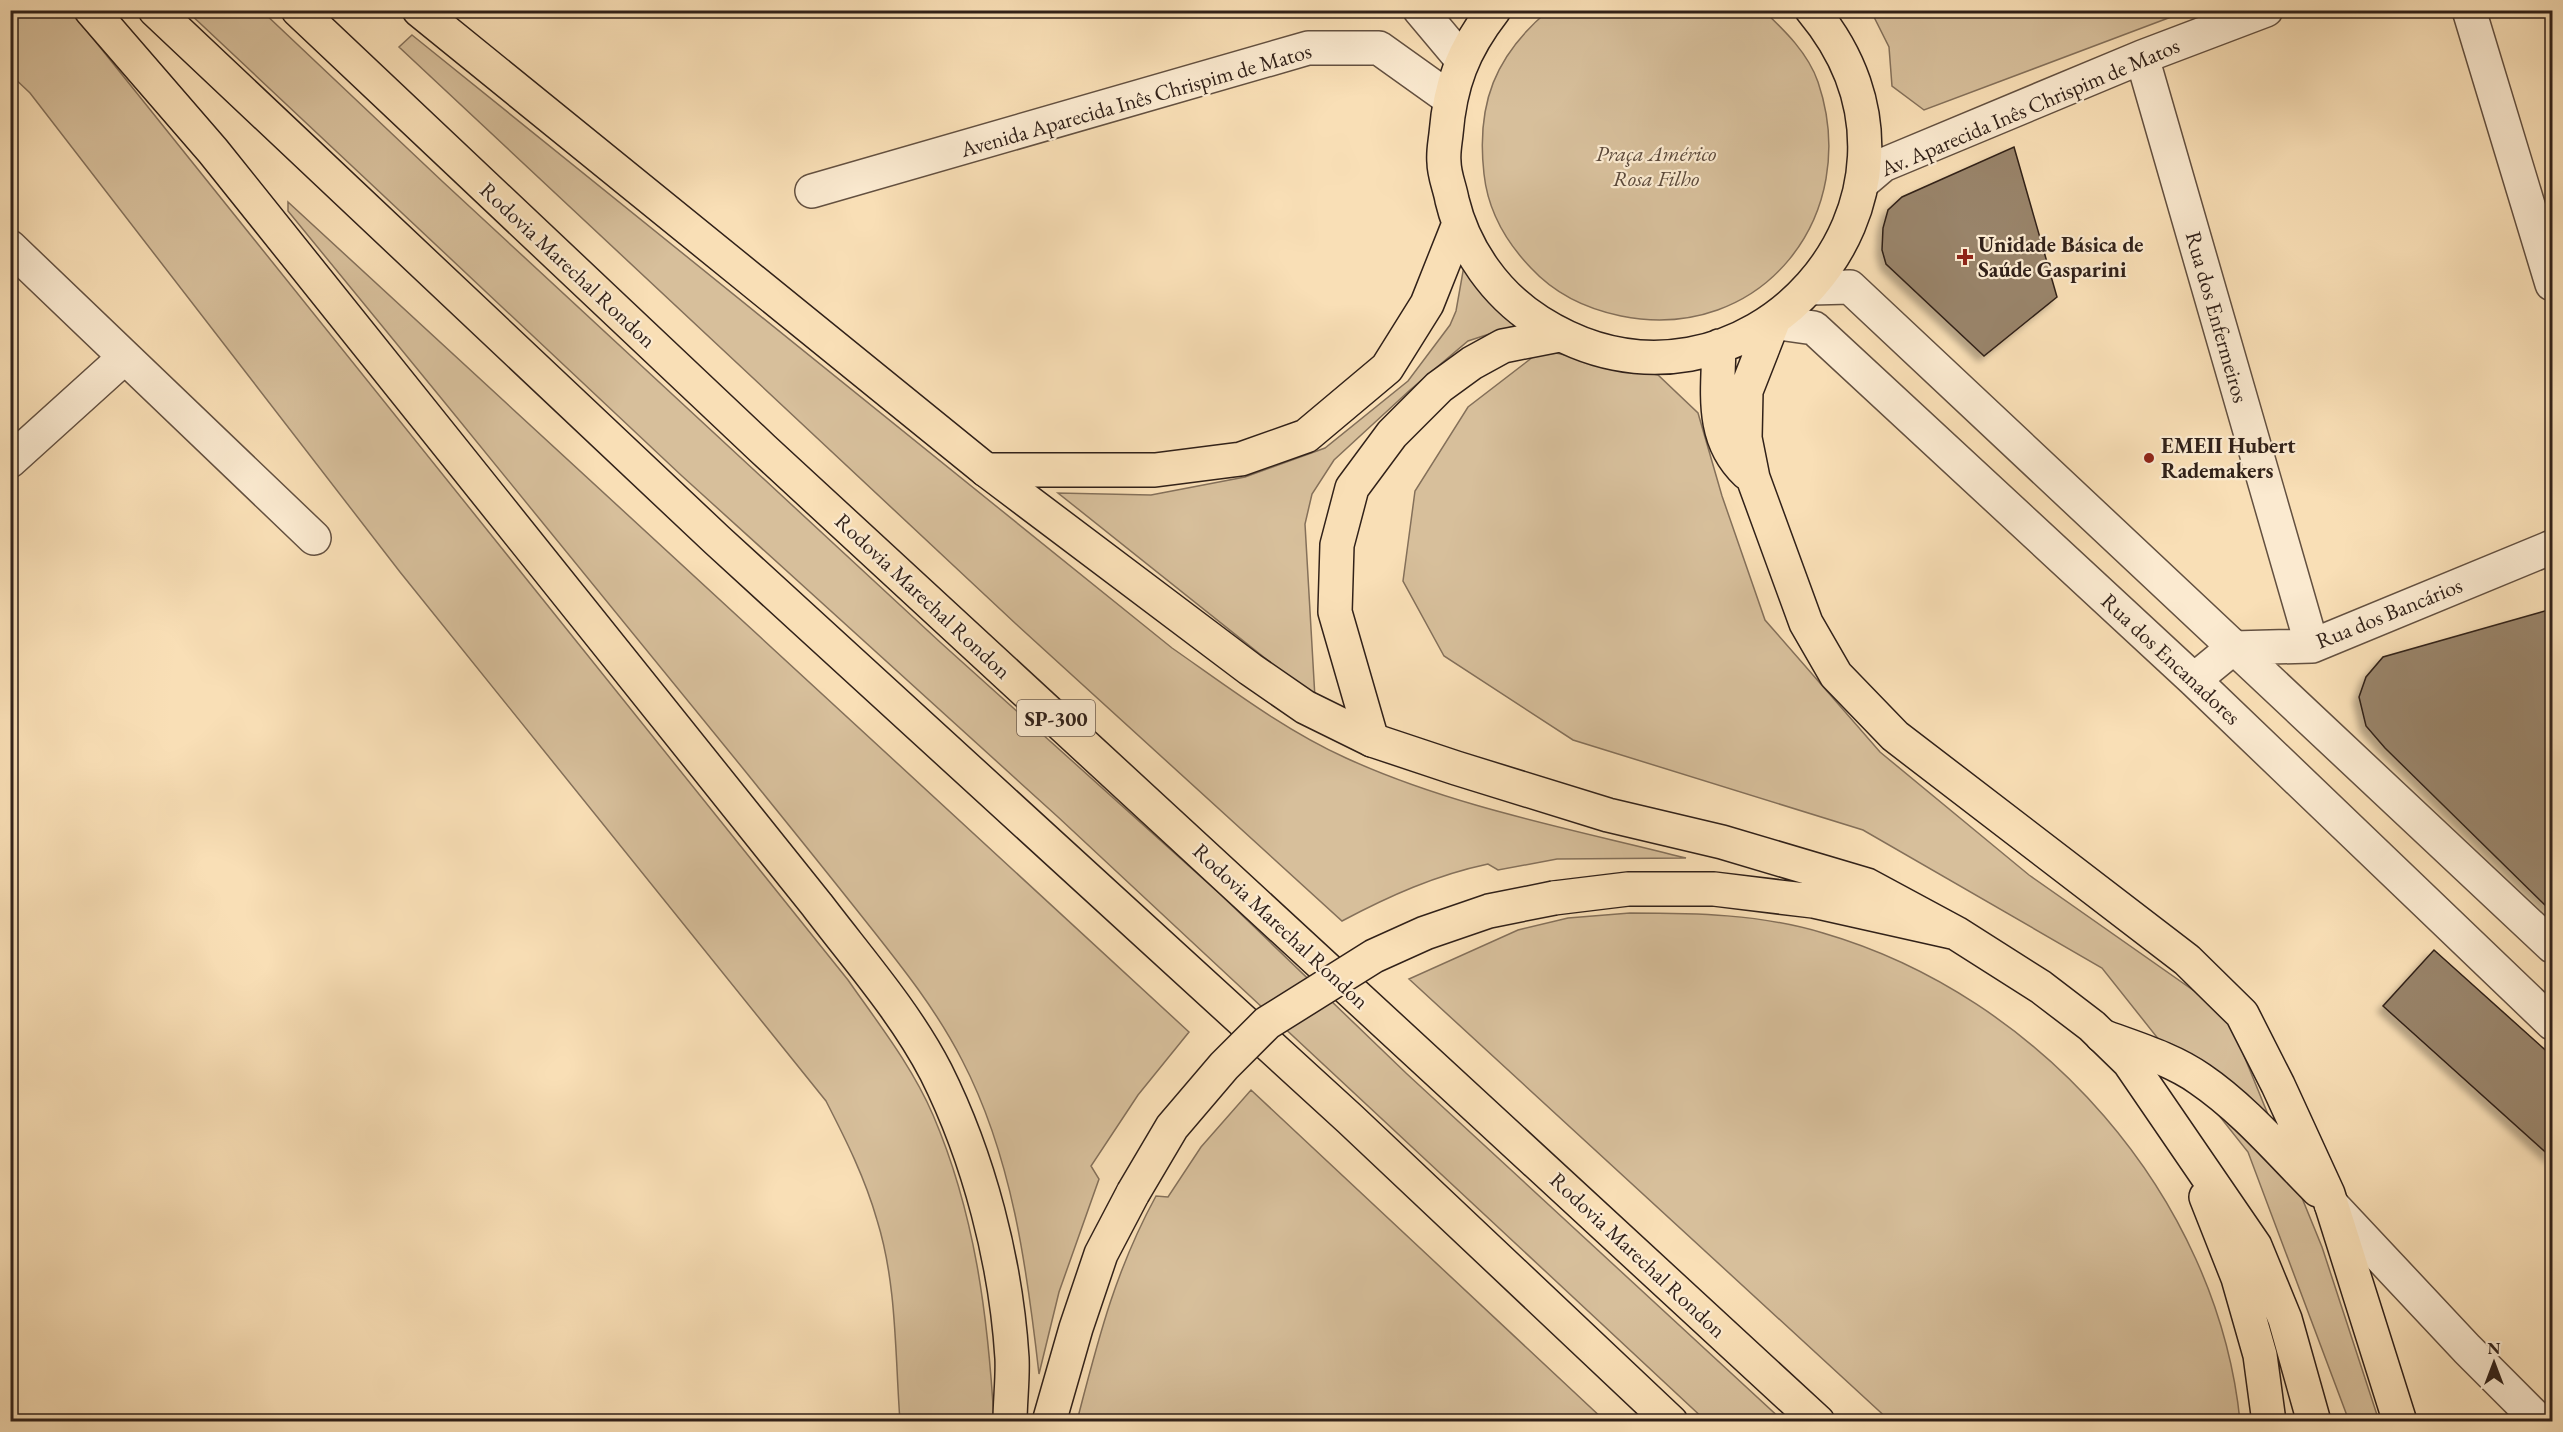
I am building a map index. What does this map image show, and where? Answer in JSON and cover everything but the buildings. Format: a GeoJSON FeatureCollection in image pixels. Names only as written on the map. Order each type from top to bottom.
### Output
{"type":"FeatureCollection","features":[{"type":"Feature","properties":{"kind":"main road"},"geometry":{"type":"LineString","coordinates":[[91,10],[213,151],[817,905],[897,1010],[935,1071],[968,1143],[995,1239],[1012,1358],[1010,1422]]}},
{"type":"Feature","properties":{"kind":"main road"},"geometry":{"type":"LineString","coordinates":[[155,10],[726,548],[1350,1119],[1671,1422]]}},
{"type":"Feature","properties":{"kind":"main road","name":"Rodovia Marechal Rondon"},"geometry":{"type":"LineString","coordinates":[[298,10],[772,457],[1818,1422]]}},
{"type":"Feature","properties":{"kind":"main road"},"geometry":{"type":"LineString","coordinates":[[419,10],[986,470],[1250,669],[1305,707],[1372,740],[1608,815],[1722,842],[1867,885],[1956,933],[2041,987],[2102,1036],[2129,1062],[2255,1246],[2285,1319],[2314,1422]]}},
{"type":"Feature","properties":{"kind":"main road"},"geometry":{"type":"LineString","coordinates":[[1494,10],[1477,32],[1462,60],[1449,98],[1443,163],[1458,226],[1491,281],[1522,312],[1559,335],[1606,352],[1656,358],[1706,351],[1773,322],[1811,288],[1845,238],[1863,182],[1865,130],[1854,80],[1832,34],[1812,10]]}},
{"type":"Feature","properties":{"kind":"main road"},"geometry":{"type":"LineString","coordinates":[[986,470],[1155,470],[1240,459],[1306,436],[1387,368],[1427,304],[1458,226]]}},
{"type":"Feature","properties":{"kind":"main road"},"geometry":{"type":"LineString","coordinates":[[1773,322],[1746,391],[1745,438],[1753,478],[1806,623],[1836,675],[1895,736],[2187,960],[2242,1014],[2278,1085],[2331,1204],[2400,1422]]}},
{"type":"Feature","properties":{"kind":"main road"},"geometry":{"type":"LineString","coordinates":[[1372,740],[1335,612],[1337,545],[1352,488],[1392,434],[1438,387],[1472,363],[1503,346],[1559,335]]}},
{"type":"Feature","properties":{"kind":"main road"},"geometry":{"type":"LineString","coordinates":[[1719,346],[1718,402],[1721,436],[1733,459],[1753,478]]}},
{"type":"Feature","properties":{"kind":"main road"},"geometry":{"type":"LineString","coordinates":[[1049,1422],[1076,1328],[1101,1254],[1132,1193],[1173,1127],[1224,1066],[1267,1023],[1374,956],[1425,933],[1489,911],[1554,898],[1628,889],[1714,889],[1813,901],[1956,933]]}},
{"type":"Feature","properties":{"kind":"main road"},"geometry":{"type":"LineString","coordinates":[[2102,1036],[2141,1050],[2199,1078],[2250,1121],[2331,1204]]}},
{"type":"Feature","properties":{"kind":"main road"},"geometry":{"type":"LineString","coordinates":[[2186,1148],[2238,1278],[2260,1355],[2269,1422]]}},
{"type":"Feature","properties":{"kind":"street"},"geometry":{"type":"LineString","coordinates":[[1420,10],[1462,60]]}},
{"type":"Feature","properties":{"kind":"street","name":"Av. Aparecida Inês Chrispim de Matos"},"geometry":{"type":"LineString","coordinates":[[1863,182],[1883,165],[2142,57],[2266,10]]}},
{"type":"Feature","properties":{"kind":"street"},"geometry":{"type":"LineString","coordinates":[[2469,10],[2553,284]]}},
{"type":"Feature","properties":{"kind":"street","name":"Avenida Aparecida Inês Chrispim de Matos"},"geometry":{"type":"LineString","coordinates":[[812,191],[1308,48],[1378,48],[1449,98]]}},
{"type":"Feature","properties":{"kind":"street","name":"Rua dos Enfermeiros"},"geometry":{"type":"LineString","coordinates":[[2142,57],[2312,646]]}},
{"type":"Feature","properties":{"kind":"street"},"geometry":{"type":"LineString","coordinates":[[10,247],[314,538]]}},
{"type":"Feature","properties":{"kind":"street"},"geometry":{"type":"LineString","coordinates":[[1811,288],[1850,287],[2553,946]]}},
{"type":"Feature","properties":{"kind":"street","name":"Rua dos Encanadores"},"geometry":{"type":"LineString","coordinates":[[1773,322],[1814,328],[2194,680],[2553,1023]]}},
{"type":"Feature","properties":{"kind":"street"},"geometry":{"type":"LineString","coordinates":[[10,461],[125,357]]}},
{"type":"Feature","properties":{"kind":"street","name":"Rua dos Bancários"},"geometry":{"type":"LineString","coordinates":[[2234,648],[2312,646],[2553,547]]}},
{"type":"Feature","properties":{"kind":"street"},"geometry":{"type":"LineString","coordinates":[[2194,680],[2234,648]]}},
{"type":"Feature","properties":{"kind":"street"},"geometry":{"type":"LineString","coordinates":[[2331,1204],[2467,1349],[2540,1422]]}},
{"type":"Feature","properties":{"kind":"green space","name":"Praça Américo Rosa Filho"},"geometry":{"type":"Polygon","coordinates":[[[1549,10],[1764,11],[1802,52],[1818,82],[1828,131],[1826,179],[1813,222],[1789,259],[1757,289],[1718,310],[1672,319],[1621,316],[1584,305],[1561,293],[1540,277],[1514,248],[1494,213],[1486,188],[1482,149],[1483,125],[1493,83],[1503,63],[1530,27],[1549,10]]]}},
{"type":"Feature","properties":{"kind":"green space"},"geometry":{"type":"Polygon","coordinates":[[[10,11],[71,11],[848,980],[883,1029],[925,1097],[959,1189],[977,1265],[983,1304],[994,1421],[900,1421],[892,1294],[884,1244],[861,1174],[826,1101],[400,572],[30,93],[11,75],[10,11]]]}},
{"type":"Feature","properties":{"kind":"green space"},"geometry":{"type":"Polygon","coordinates":[[[187,11],[262,11],[443,182],[941,643],[1220,894],[1407,1074],[1783,1421],[1706,1421],[1058,817],[682,476],[187,11]]]}},
{"type":"Feature","properties":{"kind":"green space"},"geometry":{"type":"Polygon","coordinates":[[[1871,11],[2187,11],[1924,110],[1892,86],[1889,47],[1871,11]]]}},
{"type":"Feature","properties":{"kind":"green space"},"geometry":{"type":"Polygon","coordinates":[[[412,35],[1172,648],[1278,721],[1346,758],[1428,790],[1513,816],[1686,858],[1557,859],[1498,870],[1488,864],[1413,887],[1342,921],[1016,624],[399,47],[412,35]]]}},
{"type":"Feature","properties":{"kind":"green space"},"geometry":{"type":"Polygon","coordinates":[[[288,202],[1189,1032],[1138,1095],[1091,1166],[1099,1179],[1059,1292],[1039,1374],[1023,1253],[1005,1174],[979,1097],[962,1060],[939,1020],[899,963],[813,855],[288,211],[288,202]]]}},
{"type":"Feature","properties":{"kind":"green space"},"geometry":{"type":"Polygon","coordinates":[[[1465,260],[1523,323],[1468,341],[1410,390],[1334,460],[1312,494],[1305,524],[1315,698],[1058,493],[1151,495],[1245,477],[1325,448],[1408,381],[1450,325],[1456,311],[1465,260]]]}},
{"type":"Feature","properties":{"kind":"green space"},"geometry":{"type":"Polygon","coordinates":[[[1542,350],[1658,375],[1698,413],[1722,496],[1765,620],[1880,752],[2029,875],[2227,1014],[2322,1247],[2379,1421],[2349,1421],[2248,1152],[2102,968],[1863,830],[1573,740],[1444,656],[1403,581],[1415,491],[1468,407],[1542,350]]]}},
{"type":"Feature","properties":{"kind":"green space"},"geometry":{"type":"Polygon","coordinates":[[[1630,913],[1703,914],[1752,918],[1823,933],[1902,963],[1976,1004],[2044,1056],[2104,1116],[2155,1184],[2196,1259],[2224,1338],[2240,1421],[1890,1421],[1409,979],[1518,930],[1568,918],[1630,913]]]}},
{"type":"Feature","properties":{"kind":"green space"},"geometry":{"type":"Polygon","coordinates":[[[1251,1090],[1605,1421],[1077,1421],[1109,1306],[1129,1251],[1156,1196],[1168,1197],[1201,1147],[1251,1090]]]}},
{"type":"Feature","properties":{"kind":"place","name":"Unidade Básica de Saúde Gasparini"},"geometry":{"type":"Point","coordinates":[1965,257]}},
{"type":"Feature","properties":{"kind":"place","name":"EMEII Hubert Rademakers"},"geometry":{"type":"Point","coordinates":[2149,458]}}]}
